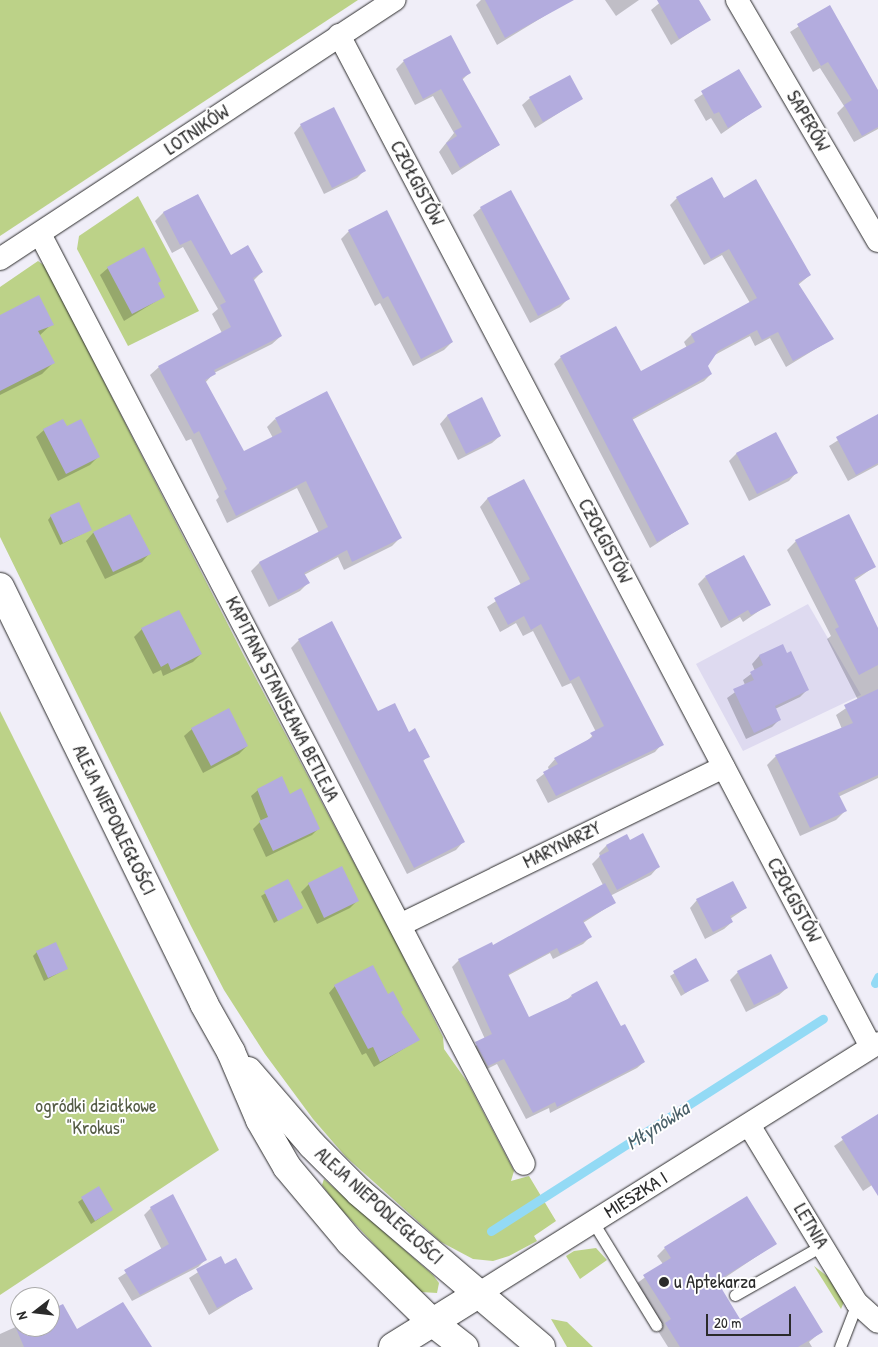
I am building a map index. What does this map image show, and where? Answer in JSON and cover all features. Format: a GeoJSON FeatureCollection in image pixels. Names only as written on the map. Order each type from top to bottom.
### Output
{"type":"FeatureCollection","features":[{"type":"Feature","properties":{"kind":"street","name":"LOTNIKÓW"},"geometry":{"type":"LineString","coordinates":[[0,259],[394,0]]}},
{"type":"Feature","properties":{"kind":"street","name":"SAPERÓW"},"geometry":{"type":"LineString","coordinates":[[737,0],[878,242]]}},
{"type":"Feature","properties":{"kind":"street","name":"CZOŁGISTÓW"},"geometry":{"type":"LineString","coordinates":[[339,36],[834,978],[870,1040]]}},
{"type":"Feature","properties":{"kind":"street","name":"KAPITANA STANISŁAWA BETLEJA"},"geometry":{"type":"LineString","coordinates":[[40,234],[524,1164]]}},
{"type":"Feature","properties":{"kind":"street","name":"ALEJA NIEPODLEGŁOŚCI"},"geometry":{"type":"LineString","coordinates":[[0,587],[204,1004],[231,1052],[260,1120],[288,1168],[350,1242],[432,1322],[464,1347]]}},
{"type":"Feature","properties":{"kind":"street","name":"MARYNARZY"},"geometry":{"type":"LineString","coordinates":[[400,925],[724,766]]}},
{"type":"Feature","properties":{"kind":"street","name":"MIESZKA I"},"geometry":{"type":"LineString","coordinates":[[393,1347],[749,1125],[870,1040]]}},
{"type":"Feature","properties":{"kind":"street","name":"ALEJA NIEPODLEGŁOŚCI"},"geometry":{"type":"LineString","coordinates":[[231,1052],[312,1144],[359,1192],[541,1347]]}},
{"type":"Feature","properties":{"kind":"street","name":"LETNIA"},"geometry":{"type":"LineString","coordinates":[[749,1125],[857,1302],[878,1322]]}},
{"type":"Feature","properties":{"kind":"lane"},"geometry":{"type":"LineString","coordinates":[[593,1222],[656,1325]]}},
{"type":"Feature","properties":{"kind":"lane"},"geometry":{"type":"LineString","coordinates":[[735,1295],[823,1245]]}},
{"type":"Feature","properties":{"kind":"lane"},"geometry":{"type":"LineString","coordinates":[[840,1347],[857,1302]]}},
{"type":"Feature","properties":{"kind":"shaded area"},"geometry":{"type":"Polygon","coordinates":[[[808,604],[861,695],[743,751],[696,664],[808,604]]]}},
{"type":"Feature","properties":{"kind":"green space"},"geometry":{"type":"Polygon","coordinates":[[[0,0],[358,0],[0,236],[0,0]]]}},
{"type":"Feature","properties":{"kind":"green space"},"geometry":{"type":"Polygon","coordinates":[[[138,196],[199,311],[128,346],[77,249],[79,236],[138,196]]]}},
{"type":"Feature","properties":{"kind":"green space"},"geometry":{"type":"Polygon","coordinates":[[[38,261],[45,266],[243,654],[395,940],[443,1037],[444,1049],[468,1083],[514,1171],[511,1181],[529,1176],[556,1221],[534,1236],[537,1241],[509,1256],[493,1261],[473,1259],[441,1242],[346,1157],[313,1119],[265,1054],[224,990],[191,926],[0,537],[0,287],[38,261]]]}},
{"type":"Feature","properties":{"kind":"green space","name":"ogródki działkowe \"Krokus\""},"geometry":{"type":"Polygon","coordinates":[[[0,711],[219,1150],[0,1295],[0,711]]]}},
{"type":"Feature","properties":{"kind":"green space"},"geometry":{"type":"Polygon","coordinates":[[[324,1179],[433,1275],[439,1283],[437,1293],[421,1292],[403,1275],[338,1206],[322,1185],[324,1179]]]}},
{"type":"Feature","properties":{"kind":"green space"},"geometry":{"type":"Polygon","coordinates":[[[596,1248],[607,1260],[580,1279],[566,1256],[574,1251],[596,1248]]]}},
{"type":"Feature","properties":{"kind":"green space"},"geometry":{"type":"Polygon","coordinates":[[[814,1266],[827,1276],[844,1302],[841,1309],[814,1266]]]}},
{"type":"Feature","properties":{"kind":"green space"},"geometry":{"type":"Polygon","coordinates":[[[551,1319],[567,1322],[593,1347],[567,1347],[551,1319]]]}},
{"type":"Feature","properties":{"kind":"building"},"geometry":{"type":"Polygon","coordinates":[[[485,0],[574,0],[505,38],[485,0]]]}},
{"type":"Feature","properties":{"kind":"building"},"geometry":{"type":"Polygon","coordinates":[[[657,0],[699,0],[711,20],[679,39],[657,0]]]}},
{"type":"Feature","properties":{"kind":"building"},"geometry":{"type":"Polygon","coordinates":[[[830,5],[878,90],[878,127],[862,136],[844,105],[852,100],[828,62],[821,66],[797,24],[830,5]]]}},
{"type":"Feature","properties":{"kind":"building"},"geometry":{"type":"Polygon","coordinates":[[[451,35],[471,73],[462,78],[500,145],[460,168],[446,143],[457,136],[454,131],[462,127],[441,89],[423,99],[403,60],[451,35]]]}},
{"type":"Feature","properties":{"kind":"building"},"geometry":{"type":"Polygon","coordinates":[[[739,69],[762,107],[728,128],[719,112],[714,114],[701,91],[739,69]]]}},
{"type":"Feature","properties":{"kind":"building"},"geometry":{"type":"Polygon","coordinates":[[[570,75],[583,99],[543,122],[529,97],[570,75]]]}},
{"type":"Feature","properties":{"kind":"building"},"geometry":{"type":"Polygon","coordinates":[[[334,107],[366,171],[332,188],[300,124],[334,107]]]}},
{"type":"Feature","properties":{"kind":"building"},"geometry":{"type":"Polygon","coordinates":[[[712,177],[724,198],[756,179],[811,275],[798,283],[834,339],[793,361],[778,332],[762,340],[757,330],[718,351],[708,366],[712,374],[632,418],[689,524],[657,542],[560,356],[616,326],[641,371],[695,342],[691,334],[757,298],[729,249],[711,259],[676,197],[712,177]]]}},
{"type":"Feature","properties":{"kind":"building"},"geometry":{"type":"Polygon","coordinates":[[[511,190],[570,299],[538,316],[480,207],[511,190]]]}},
{"type":"Feature","properties":{"kind":"building"},"geometry":{"type":"Polygon","coordinates":[[[198,194],[231,255],[248,245],[263,272],[253,278],[282,336],[214,370],[216,374],[205,380],[244,451],[282,432],[275,418],[327,391],[402,538],[352,562],[347,550],[304,573],[310,583],[278,600],[259,562],[328,527],[306,481],[236,516],[224,491],[227,489],[199,431],[194,434],[158,366],[231,327],[220,305],[226,302],[191,240],[180,245],[163,212],[198,194]]]}},
{"type":"Feature","properties":{"kind":"building"},"geometry":{"type":"Polygon","coordinates":[[[387,210],[453,342],[421,359],[388,296],[383,299],[348,230],[387,210]]]}},
{"type":"Feature","properties":{"kind":"building"},"geometry":{"type":"Polygon","coordinates":[[[144,247],[161,281],[158,283],[165,297],[132,314],[107,267],[144,247]]]}},
{"type":"Feature","properties":{"kind":"building"},"geometry":{"type":"Polygon","coordinates":[[[39,295],[54,325],[38,331],[55,363],[0,391],[0,315],[39,295]]]}},
{"type":"Feature","properties":{"kind":"building"},"geometry":{"type":"Polygon","coordinates":[[[482,397],[501,436],[466,454],[447,415],[482,397]]]}},
{"type":"Feature","properties":{"kind":"building"},"geometry":{"type":"Polygon","coordinates":[[[878,414],[878,463],[856,475],[836,437],[878,414]]]}},
{"type":"Feature","properties":{"kind":"building"},"geometry":{"type":"Polygon","coordinates":[[[63,419],[67,426],[81,419],[100,457],[66,474],[43,429],[63,419]]]}},
{"type":"Feature","properties":{"kind":"building"},"geometry":{"type":"Polygon","coordinates":[[[776,432],[798,473],[757,494],[736,453],[776,432]]]}},
{"type":"Feature","properties":{"kind":"building"},"geometry":{"type":"Polygon","coordinates":[[[524,479],[664,745],[556,796],[543,772],[558,764],[554,758],[593,737],[590,733],[604,726],[579,676],[570,681],[541,624],[531,630],[524,616],[508,625],[494,598],[530,579],[487,498],[524,479]]]}},
{"type":"Feature","properties":{"kind":"building"},"geometry":{"type":"Polygon","coordinates":[[[79,502],[92,530],[63,543],[50,515],[79,502]]]}},
{"type":"Feature","properties":{"kind":"building"},"geometry":{"type":"Polygon","coordinates":[[[130,514],[151,554],[113,572],[93,532],[130,514]]]}},
{"type":"Feature","properties":{"kind":"building"},"geometry":{"type":"Polygon","coordinates":[[[849,514],[876,567],[854,578],[878,628],[878,665],[859,675],[835,629],[839,627],[795,540],[849,514]]]}},
{"type":"Feature","properties":{"kind":"building"},"geometry":{"type":"Polygon","coordinates":[[[744,555],[771,605],[751,615],[748,610],[729,621],[705,576],[744,555]]]}},
{"type":"Feature","properties":{"kind":"building"},"geometry":{"type":"Polygon","coordinates":[[[179,610],[202,654],[171,670],[168,663],[161,667],[141,628],[179,610]]]}},
{"type":"Feature","properties":{"kind":"building"},"geometry":{"type":"Polygon","coordinates":[[[332,621],[378,711],[395,703],[409,732],[415,728],[430,757],[423,760],[465,842],[414,868],[298,639],[332,621]]]}},
{"type":"Feature","properties":{"kind":"building"},"geometry":{"type":"Polygon","coordinates":[[[783,644],[787,653],[791,651],[809,690],[775,706],[781,720],[754,733],[733,689],[754,680],[750,672],[763,665],[759,655],[783,644]]]}},
{"type":"Feature","properties":{"kind":"building"},"geometry":{"type":"Polygon","coordinates":[[[878,689],[878,775],[838,793],[847,811],[810,828],[775,755],[853,723],[844,705],[878,689]]]}},
{"type":"Feature","properties":{"kind":"building"},"geometry":{"type":"Polygon","coordinates":[[[229,708],[248,746],[211,766],[191,728],[229,708]]]}},
{"type":"Feature","properties":{"kind":"building"},"geometry":{"type":"Polygon","coordinates":[[[282,776],[290,794],[301,788],[320,829],[273,851],[259,821],[268,817],[257,789],[282,776]]]}},
{"type":"Feature","properties":{"kind":"building"},"geometry":{"type":"Polygon","coordinates":[[[643,833],[660,867],[617,890],[599,856],[609,851],[606,845],[627,834],[630,840],[643,833]]]}},
{"type":"Feature","properties":{"kind":"building"},"geometry":{"type":"Polygon","coordinates":[[[342,866],[359,901],[324,918],[308,883],[342,866]]]}},
{"type":"Feature","properties":{"kind":"building"},"geometry":{"type":"Polygon","coordinates":[[[288,879],[303,908],[278,921],[264,891],[288,879]]]}},
{"type":"Feature","properties":{"kind":"building"},"geometry":{"type":"Polygon","coordinates":[[[733,881],[747,908],[730,916],[733,922],[713,932],[696,899],[733,881]]]}},
{"type":"Feature","properties":{"kind":"building"},"geometry":{"type":"Polygon","coordinates":[[[605,883],[616,903],[583,921],[592,937],[560,954],[557,948],[508,974],[529,1017],[572,997],[571,995],[597,981],[621,1026],[625,1024],[645,1062],[557,1107],[555,1102],[533,1113],[504,1059],[488,1066],[475,1042],[492,1034],[458,959],[492,942],[493,945],[605,883]]]}},
{"type":"Feature","properties":{"kind":"building"},"geometry":{"type":"Polygon","coordinates":[[[56,942],[68,969],[48,978],[36,951],[56,942]]]}},
{"type":"Feature","properties":{"kind":"building"},"geometry":{"type":"Polygon","coordinates":[[[771,954],[788,988],[754,1005],[737,971],[771,954]]]}},
{"type":"Feature","properties":{"kind":"building"},"geometry":{"type":"Polygon","coordinates":[[[696,958],[709,981],[685,993],[673,971],[696,958]]]}},
{"type":"Feature","properties":{"kind":"building"},"geometry":{"type":"Polygon","coordinates":[[[373,965],[388,994],[393,991],[403,1010],[401,1012],[420,1040],[380,1062],[373,1047],[368,1049],[334,985],[373,965]]]}},
{"type":"Feature","properties":{"kind":"building"},"geometry":{"type":"Polygon","coordinates":[[[878,1114],[878,1196],[841,1137],[878,1114]]]}},
{"type":"Feature","properties":{"kind":"building"},"geometry":{"type":"Polygon","coordinates":[[[99,1186],[113,1210],[95,1221],[81,1197],[99,1186]]]}},
{"type":"Feature","properties":{"kind":"building"},"geometry":{"type":"Polygon","coordinates":[[[173,1194],[207,1260],[140,1295],[124,1270],[169,1244],[150,1207],[173,1194]]]}},
{"type":"Feature","properties":{"kind":"building"},"geometry":{"type":"Polygon","coordinates":[[[747,1196],[777,1244],[717,1281],[740,1319],[795,1286],[823,1332],[798,1347],[680,1347],[665,1323],[671,1319],[643,1275],[671,1258],[664,1247],[747,1196]]]}},
{"type":"Feature","properties":{"kind":"building"},"geometry":{"type":"Polygon","coordinates":[[[221,1256],[225,1264],[236,1258],[253,1289],[217,1308],[196,1269],[221,1256]]]}},
{"type":"Feature","properties":{"kind":"building"},"geometry":{"type":"Polygon","coordinates":[[[123,1302],[152,1347],[24,1347],[20,1337],[60,1337],[60,1305],[63,1304],[77,1329],[123,1302]]]}},
{"type":"Feature","properties":{"kind":"waterway","name":"Młynówka"},"geometry":{"type":"LineString","coordinates":[[875,983],[878,977]]}},
{"type":"Feature","properties":{"kind":"waterway","name":"Młynówka"},"geometry":{"type":"LineString","coordinates":[[491,1231],[823,1019]]}},
{"type":"Feature","properties":{"kind":"place","name":"u Aptekarza"},"geometry":{"type":"Point","coordinates":[664,1282]}}]}
